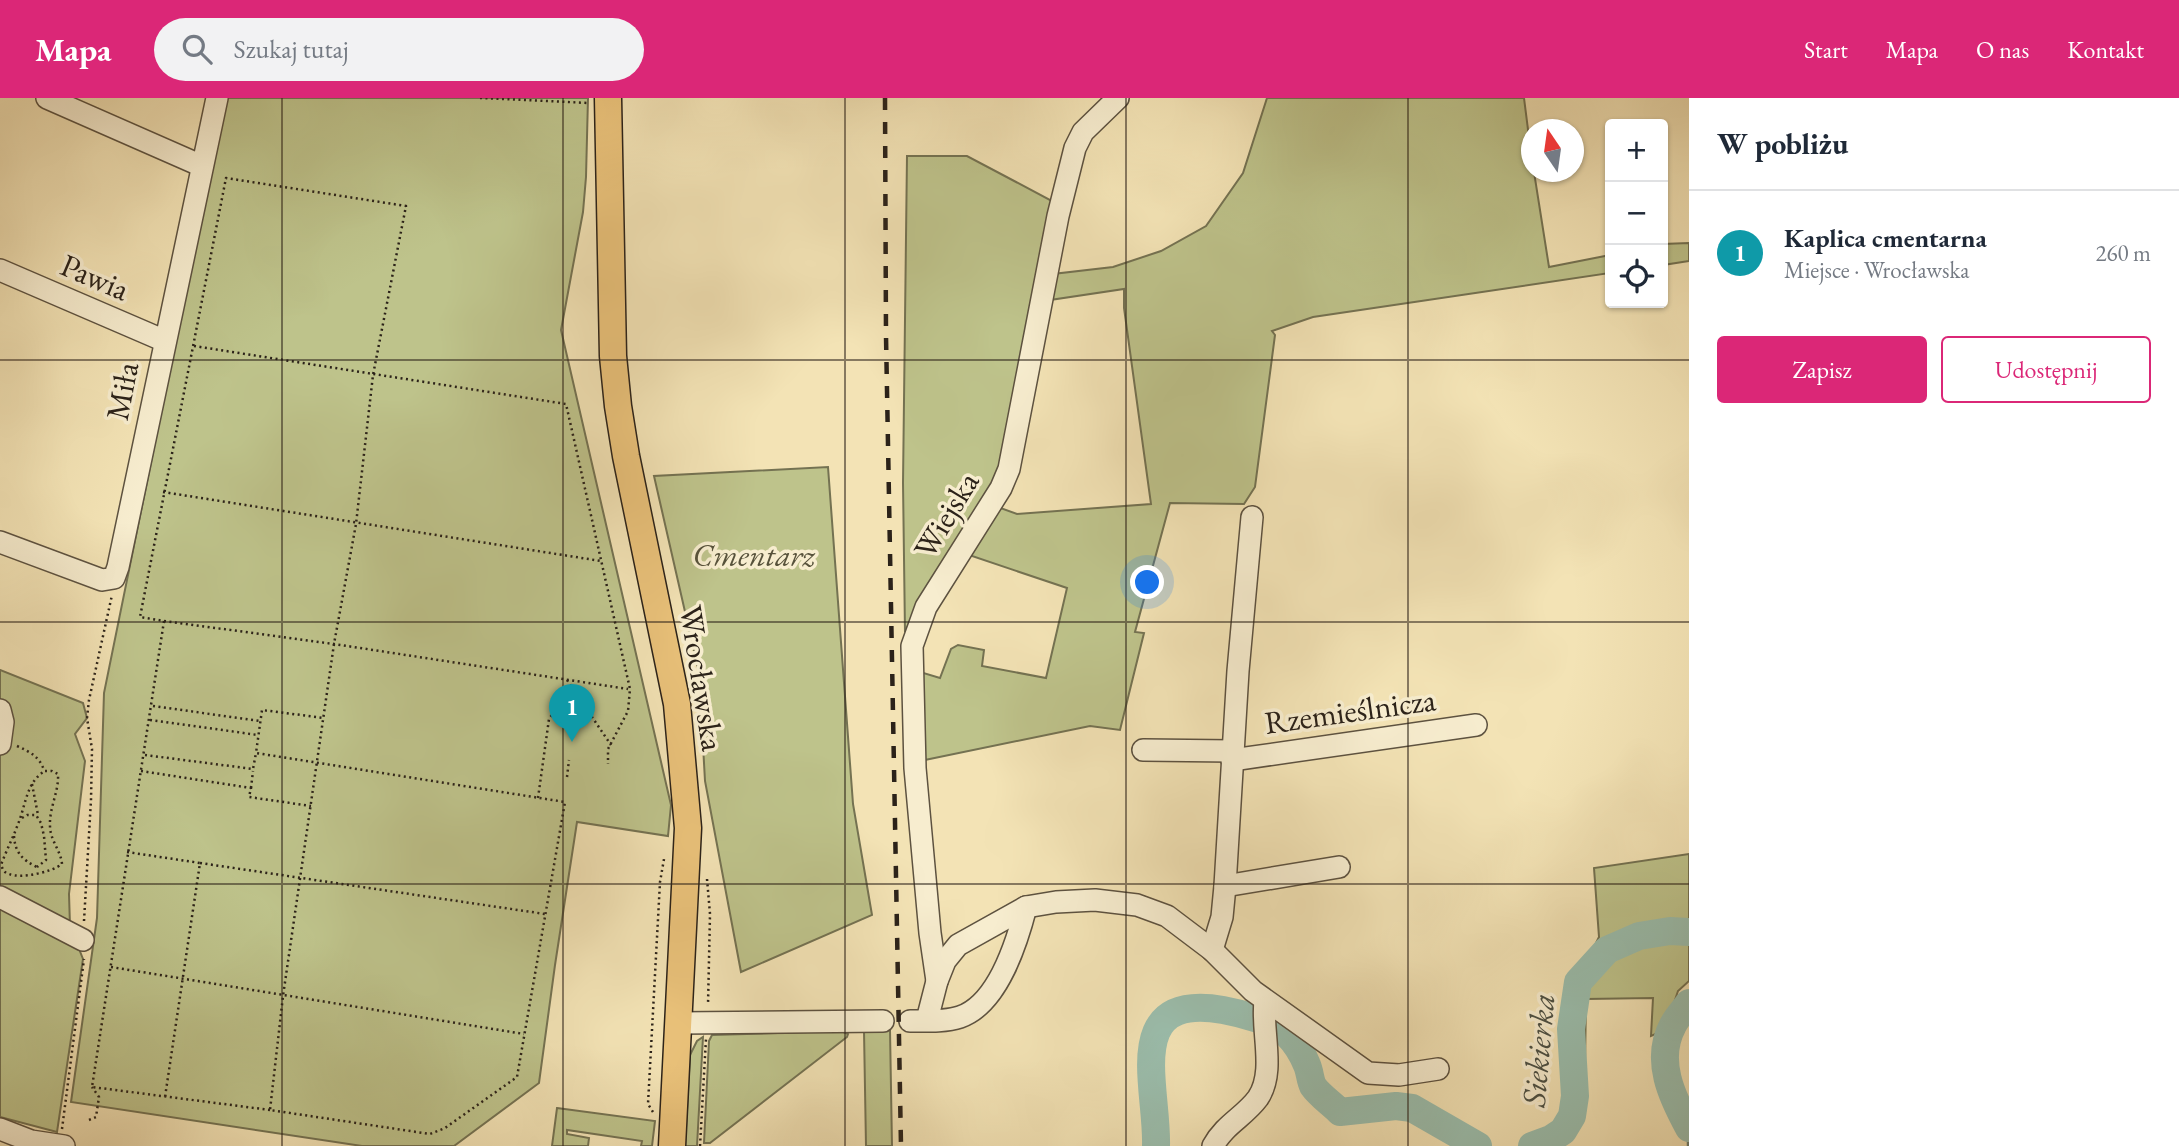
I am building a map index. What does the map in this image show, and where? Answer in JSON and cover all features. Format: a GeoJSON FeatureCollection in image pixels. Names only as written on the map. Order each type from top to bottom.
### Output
{"type":"FeatureCollection","features":[{"type":"Feature","properties":{"kind":"main road","name":"Wrocławska"},"geometry":{"type":"LineString","coordinates":[[608,100],[613,356],[618,406],[668,653],[683,756],[688,828],[672,1146]]}},
{"type":"Feature","properties":{"kind":"street"},"geometry":{"type":"LineString","coordinates":[[47,98],[202,166]]}},
{"type":"Feature","properties":{"kind":"street","name":"Miła"},"geometry":{"type":"LineString","coordinates":[[114,578],[126,533],[217,98]]}},
{"type":"Feature","properties":{"kind":"street","name":"Wiejska"},"geometry":{"type":"LineString","coordinates":[[937,981],[915,768],[912,646],[926,607],[1001,488],[1009,469],[1058,216],[1075,148],[1083,132],[1118,98]]}},
{"type":"Feature","properties":{"kind":"street","name":"Pawia"},"geometry":{"type":"LineString","coordinates":[[0,270],[165,341]]}},
{"type":"Feature","properties":{"kind":"street","name":"Rzemieślnicza"},"geometry":{"type":"LineString","coordinates":[[1212,950],[1222,917],[1225,886],[1232,755],[1252,517]]}},
{"type":"Feature","properties":{"kind":"street"},"geometry":{"type":"LineString","coordinates":[[0,542],[102,580],[114,578]]}},
{"type":"Feature","properties":{"kind":"street"},"geometry":{"type":"LineString","coordinates":[[0,710],[4,722],[0,742]]}},
{"type":"Feature","properties":{"kind":"street","name":"Rzemieślnicza"},"geometry":{"type":"LineString","coordinates":[[1143,750],[1232,755],[1476,725]]}},
{"type":"Feature","properties":{"kind":"street"},"geometry":{"type":"LineString","coordinates":[[1225,886],[1339,867]]}},
{"type":"Feature","properties":{"kind":"street"},"geometry":{"type":"LineString","coordinates":[[0,897],[83,940]]}},
{"type":"Feature","properties":{"kind":"street"},"geometry":{"type":"LineString","coordinates":[[1026,907],[1021,930],[1004,969],[989,994],[974,1009],[959,1018],[919,1021],[945,961],[958,945],[1026,907],[1096,900],[1137,905],[1167,916],[1212,950],[1253,991],[1264,1007],[1368,1073],[1399,1075],[1438,1069]]}},
{"type":"Feature","properties":{"kind":"street"},"geometry":{"type":"LineString","coordinates":[[1213,1146],[1221,1132],[1252,1104],[1262,1089],[1266,1071],[1264,1007]]}},
{"type":"Feature","properties":{"kind":"street"},"geometry":{"type":"LineString","coordinates":[[679,1023],[883,1021]]}},
{"type":"Feature","properties":{"kind":"street"},"geometry":{"type":"LineString","coordinates":[[0,1129],[24,1142],[62,1146]]}},
{"type":"Feature","properties":{"kind":"path"},"geometry":{"type":"LineString","coordinates":[[480,98],[608,100]]}},
{"type":"Feature","properties":{"kind":"path"},"geometry":{"type":"LineString","coordinates":[[270,1110],[283,996],[334,644],[356,524],[373,375],[406,206],[226,178],[140,617],[334,644],[630,689]]}},
{"type":"Feature","properties":{"kind":"path"},"geometry":{"type":"LineString","coordinates":[[194,346],[566,404],[630,689],[628,711],[608,749],[608,764]]}},
{"type":"Feature","properties":{"kind":"path"},"geometry":{"type":"LineString","coordinates":[[163,492],[601,561]]}},
{"type":"Feature","properties":{"kind":"path"},"geometry":{"type":"LineString","coordinates":[[62,1146],[84,971],[83,940],[92,749],[87,718],[111,605],[114,578]]}},
{"type":"Feature","properties":{"kind":"path"},"geometry":{"type":"LineString","coordinates":[[89,1120],[96,1117],[99,1097],[92,1087],[164,621]]}},
{"type":"Feature","properties":{"kind":"path"},"geometry":{"type":"LineString","coordinates":[[567,680],[611,746]]}},
{"type":"Feature","properties":{"kind":"path"},"geometry":{"type":"LineString","coordinates":[[538,798],[549,719],[571,688]]}},
{"type":"Feature","properties":{"kind":"path"},"geometry":{"type":"LineString","coordinates":[[152,706],[260,721]]}},
{"type":"Feature","properties":{"kind":"path"},"geometry":{"type":"LineString","coordinates":[[312,806],[249,797],[262,710],[324,718]]}},
{"type":"Feature","properties":{"kind":"path"},"geometry":{"type":"LineString","coordinates":[[150,720],[259,735]]}},
{"type":"Feature","properties":{"kind":"path"},"geometry":{"type":"LineString","coordinates":[[0,742],[31,752],[41,761],[45,771]]}},
{"type":"Feature","properties":{"kind":"path"},"geometry":{"type":"LineString","coordinates":[[92,1087],[430,1134],[445,1128],[517,1076],[565,802],[317,765],[256,753]]}},
{"type":"Feature","properties":{"kind":"path"},"geometry":{"type":"LineString","coordinates":[[144,755],[253,769]]}},
{"type":"Feature","properties":{"kind":"path"},"geometry":{"type":"LineString","coordinates":[[567,777],[569,760]]}},
{"type":"Feature","properties":{"kind":"path"},"geometry":{"type":"LineString","coordinates":[[45,771],[58,774],[49,821],[50,832],[62,864],[55,870],[9,875],[1,865],[32,784],[38,775],[45,771]]}},
{"type":"Feature","properties":{"kind":"path"},"geometry":{"type":"LineString","coordinates":[[141,771],[251,788]]}},
{"type":"Feature","properties":{"kind":"path"},"geometry":{"type":"LineString","coordinates":[[32,784],[38,818]]}},
{"type":"Feature","properties":{"kind":"path"},"geometry":{"type":"LineString","coordinates":[[20,819],[27,815],[36,815],[41,823],[46,860],[37,867]]}},
{"type":"Feature","properties":{"kind":"path"},"geometry":{"type":"LineString","coordinates":[[14,833],[15,848],[20,856],[37,867],[38,873]]}},
{"type":"Feature","properties":{"kind":"path"},"geometry":{"type":"LineString","coordinates":[[127,852],[545,914]]}},
{"type":"Feature","properties":{"kind":"path"},"geometry":{"type":"LineString","coordinates":[[657,1119],[648,1104],[661,872],[667,852]]}},
{"type":"Feature","properties":{"kind":"path"},"geometry":{"type":"LineString","coordinates":[[165,1097],[200,863]]}},
{"type":"Feature","properties":{"kind":"path"},"geometry":{"type":"LineString","coordinates":[[111,967],[524,1034]]}},
{"type":"Feature","properties":{"kind":"green space"},"geometry":{"type":"Polygon","coordinates":[[[225,98],[588,98],[583,212],[561,330],[671,805],[668,836],[577,822],[539,1083],[454,1146],[362,1146],[71,1102],[97,918],[104,693],[225,98]]]}},
{"type":"Feature","properties":{"kind":"green space"},"geometry":{"type":"Polygon","coordinates":[[[1267,98],[1524,98],[1527,119],[1521,119],[1521,182],[1536,182],[1549,267],[1605,256],[1605,274],[1313,317],[1272,331],[1275,335],[1255,487],[1244,504],[1170,503],[1135,632],[1144,633],[1120,730],[1090,726],[920,761],[917,671],[940,678],[951,649],[958,645],[984,650],[982,666],[1046,678],[1067,588],[966,554],[995,506],[1017,514],[1151,504],[1124,308],[1124,289],[1050,300],[1053,274],[1113,267],[1161,251],[1206,226],[1243,173],[1267,98]]]}},
{"type":"Feature","properties":{"kind":"green space"},"geometry":{"type":"Polygon","coordinates":[[[907,156],[967,156],[1052,201],[1003,458],[983,504],[929,588],[905,632],[903,483],[907,156]]]}},
{"type":"Feature","properties":{"kind":"green space"},"geometry":{"type":"Polygon","coordinates":[[[1689,243],[1689,261],[1668,264],[1668,244],[1689,243]]]}},
{"type":"Feature","properties":{"kind":"green space","name":"Cmentarz"},"geometry":{"type":"Polygon","coordinates":[[[828,467],[853,804],[872,915],[741,972],[705,781],[699,673],[654,476],[828,467]]]}},
{"type":"Feature","properties":{"kind":"green space"},"geometry":{"type":"Polygon","coordinates":[[[0,670],[83,703],[87,718],[75,734],[85,761],[69,894],[70,926],[83,959],[57,1132],[0,1117],[0,670]]]}},
{"type":"Feature","properties":{"kind":"green space"},"geometry":{"type":"Polygon","coordinates":[[[1689,854],[1689,923],[1664,923],[1626,929],[1593,949],[1599,937],[1594,868],[1689,854]]]}},
{"type":"Feature","properties":{"kind":"green space"},"geometry":{"type":"Polygon","coordinates":[[[1689,937],[1689,981],[1678,991],[1665,1030],[1651,1036],[1653,998],[1586,999],[1585,1065],[1579,1034],[1578,1008],[1584,987],[1596,970],[1612,957],[1634,947],[1689,937]]]}},
{"type":"Feature","properties":{"kind":"green space"},"geometry":{"type":"Polygon","coordinates":[[[890,1030],[892,1146],[866,1146],[864,1031],[890,1030]]]}},
{"type":"Feature","properties":{"kind":"green space"},"geometry":{"type":"Polygon","coordinates":[[[841,1031],[848,1034],[847,1037],[710,1143],[704,1143],[709,1041],[712,1035],[841,1031]]]}},
{"type":"Feature","properties":{"kind":"green space"},"geometry":{"type":"Polygon","coordinates":[[[703,1037],[697,1146],[685,1146],[690,1055],[697,1041],[703,1037]]]}},
{"type":"Feature","properties":{"kind":"green space"},"geometry":{"type":"Polygon","coordinates":[[[557,1108],[655,1121],[652,1146],[641,1146],[642,1141],[567,1130],[567,1134],[589,1138],[588,1146],[552,1146],[557,1108]]]}},
{"type":"Feature","properties":{"kind":"waterway","name":"Siekierka"},"geometry":{"type":"LineString","coordinates":[[1532,1146],[1563,1131],[1572,1116],[1575,1096],[1571,1029],[1578,982],[1607,950],[1639,936],[1670,931],[1689,932]]}},
{"type":"Feature","properties":{"kind":"waterway"},"geometry":{"type":"LineString","coordinates":[[1689,1003],[1673,1025],[1665,1051],[1671,1091],[1689,1128]]}},
{"type":"Feature","properties":{"kind":"waterway","name":"Siekierka"},"geometry":{"type":"LineString","coordinates":[[1156,1146],[1152,1049],[1158,1030],[1170,1015],[1191,1008],[1238,1013],[1282,1030],[1303,1057],[1313,1086],[1340,1112],[1396,1106],[1412,1108],[1478,1146]]}},
{"type":"Feature","properties":{"kind":"waterway"},"geometry":{"type":"LineString","coordinates":[[1689,1141],[1689,1146]]}},
{"type":"Feature","properties":{"kind":"railway"},"geometry":{"type":"LineString","coordinates":[[885,98],[886,336],[901,1146]]}},
{"type":"Feature","properties":{"kind":"place","name":"Kaplica cmentarna"},"geometry":{"type":"Point","coordinates":[572,742]}}]}
